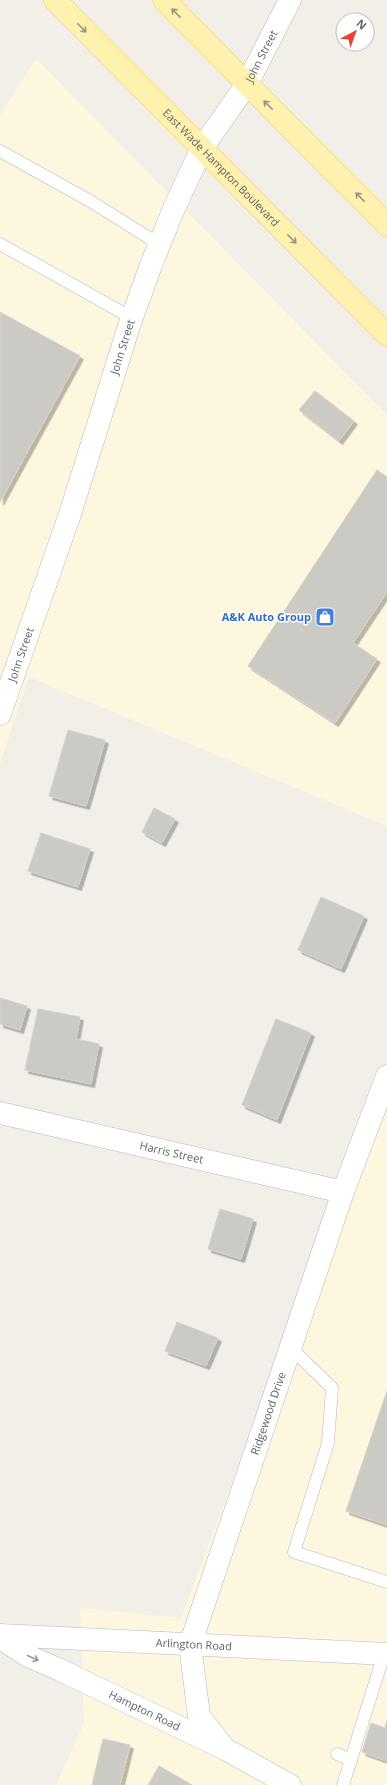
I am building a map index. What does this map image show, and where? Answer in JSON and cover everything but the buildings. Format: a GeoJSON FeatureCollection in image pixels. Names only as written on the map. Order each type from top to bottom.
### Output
{"type":"FeatureCollection","features":[{"type":"Feature","properties":{"kind":"main road","name":"East Wade Hampton Boulevard"},"geometry":{"type":"LineString","coordinates":[[55,0],[387,335]]}},
{"type":"Feature","properties":{"kind":"main road"},"geometry":{"type":"LineString","coordinates":[[164,0],[387,225]]}},
{"type":"Feature","properties":{"kind":"street","name":"John Street"},"geometry":{"type":"LineString","coordinates":[[0,714],[70,514],[132,318],[159,244],[202,148],[247,84],[290,0]]}},
{"type":"Feature","properties":{"kind":"street","name":"Ridgewood Drive"},"geometry":{"type":"LineString","coordinates":[[225,1750],[198,1716],[190,1645],[343,1192],[387,1076]]}},
{"type":"Feature","properties":{"kind":"street","name":"Harris Street"},"geometry":{"type":"LineString","coordinates":[[0,1113],[343,1192]]}},
{"type":"Feature","properties":{"kind":"street","name":"Arlington Road"},"geometry":{"type":"LineString","coordinates":[[0,1636],[385,1654]]}},
{"type":"Feature","properties":{"kind":"street","name":"Hampton Road"},"geometry":{"type":"LineString","coordinates":[[0,1636],[28,1656],[67,1673],[225,1750],[290,1785]]}},
{"type":"Feature","properties":{"kind":"lane"},"geometry":{"type":"LineString","coordinates":[[0,151],[90,201],[159,244]]}},
{"type":"Feature","properties":{"kind":"lane"},"geometry":{"type":"LineString","coordinates":[[0,244],[132,318]]}},
{"type":"Feature","properties":{"kind":"lane"},"geometry":{"type":"LineString","coordinates":[[290,1347],[332,1388],[328,1443],[294,1552],[387,1582]]}},
{"type":"Feature","properties":{"kind":"lane"},"geometry":{"type":"LineString","coordinates":[[342,1785],[385,1654]]}},
{"type":"Feature","properties":{"kind":"lane"},"geometry":{"type":"LineString","coordinates":[[337,1754],[351,1760]]}},
{"type":"Feature","properties":{"kind":"shaded area"},"geometry":{"type":"Polygon","coordinates":[[[36,59],[387,415],[387,826],[29,677],[0,764],[0,115],[36,59]]]}},
{"type":"Feature","properties":{"kind":"shaded area"},"geometry":{"type":"Polygon","coordinates":[[[387,1071],[387,1785],[56,1785],[84,1723],[80,1608],[181,1618],[387,1071]]]}},
{"type":"Feature","properties":{"kind":"place","name":"A&K Auto Group"},"geometry":{"type":"Point","coordinates":[325,617]}}]}
